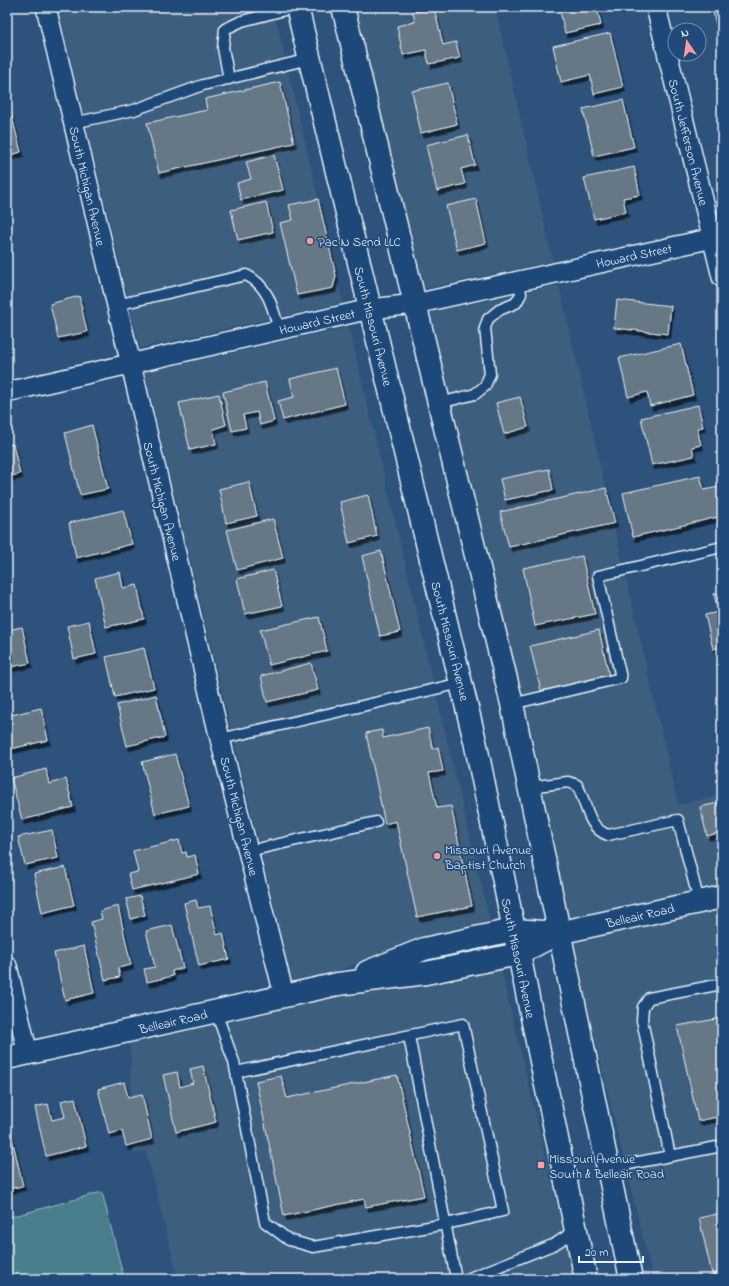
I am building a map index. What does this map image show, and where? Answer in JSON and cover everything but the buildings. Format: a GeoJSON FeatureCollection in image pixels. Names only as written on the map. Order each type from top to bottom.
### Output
{"type":"FeatureCollection","features":[{"type":"Feature","properties":{"kind":"main road","name":"South Missouri Avenue"},"geometry":{"type":"LineString","coordinates":[[297,7],[477,748],[513,930],[586,1279]]}},
{"type":"Feature","properties":{"kind":"main road"},"geometry":{"type":"LineString","coordinates":[[343,7],[512,704],[558,933],[631,1279]]}},
{"type":"Feature","properties":{"kind":"main road","name":"Belleair Road"},"geometry":{"type":"LineString","coordinates":[[7,1058],[338,984],[426,973],[518,954],[558,933],[722,897]]}},
{"type":"Feature","properties":{"kind":"main road","name":"Belleair Road"},"geometry":{"type":"LineString","coordinates":[[338,984],[424,949],[513,930],[558,933]]}},
{"type":"Feature","properties":{"kind":"street","name":"South Michigan Avenue"},"geometry":{"type":"LineString","coordinates":[[46,7],[220,739],[284,995]]}},
{"type":"Feature","properties":{"kind":"street","name":"South Jefferson Avenue"},"geometry":{"type":"LineString","coordinates":[[656,7],[717,237],[722,277]]}},
{"type":"Feature","properties":{"kind":"street","name":"Howard Street"},"geometry":{"type":"LineString","coordinates":[[7,392],[370,309],[415,304],[717,237]]}},
{"type":"Feature","properties":{"kind":"street"},"geometry":{"type":"LineString","coordinates":[[7,966],[28,1054]]}},
{"type":"Feature","properties":{"kind":"lane"},"geometry":{"type":"LineString","coordinates":[[228,78],[223,48],[225,29],[242,21],[297,7]]}},
{"type":"Feature","properties":{"kind":"lane"},"geometry":{"type":"LineString","coordinates":[[73,123],[134,110],[203,85],[310,59]]}},
{"type":"Feature","properties":{"kind":"lane"},"geometry":{"type":"LineString","coordinates":[[116,304],[246,275],[255,279],[262,287],[274,312],[279,330]]}},
{"type":"Feature","properties":{"kind":"lane"},"geometry":{"type":"LineString","coordinates":[[440,403],[475,394],[485,386],[490,374],[485,328],[488,318],[499,310],[516,303],[521,294],[519,281]]}},
{"type":"Feature","properties":{"kind":"lane"},"geometry":{"type":"LineString","coordinates":[[512,704],[621,678],[598,576],[722,547]]}},
{"type":"Feature","properties":{"kind":"lane"},"geometry":{"type":"LineString","coordinates":[[220,739],[461,683]]}},
{"type":"Feature","properties":{"kind":"lane"},"geometry":{"type":"LineString","coordinates":[[529,787],[568,782],[577,785],[592,823],[599,832],[608,835],[678,820],[699,902]]}},
{"type":"Feature","properties":{"kind":"lane"},"geometry":{"type":"LineString","coordinates":[[249,851],[376,822]]}},
{"type":"Feature","properties":{"kind":"lane"},"geometry":{"type":"LineString","coordinates":[[670,1156],[642,1020],[643,1007],[649,998],[722,984]]}},
{"type":"Feature","properties":{"kind":"lane"},"geometry":{"type":"LineString","coordinates":[[216,1012],[236,1072],[265,1222],[289,1240],[314,1247],[446,1224],[503,1211],[463,1024],[236,1072]]}},
{"type":"Feature","properties":{"kind":"lane"},"geometry":{"type":"LineString","coordinates":[[409,1036],[456,1279]]}},
{"type":"Feature","properties":{"kind":"lane"},"geometry":{"type":"LineString","coordinates":[[608,1168],[722,1146]]}},
{"type":"Feature","properties":{"kind":"lane"},"geometry":{"type":"LineString","coordinates":[[467,1279],[555,1244],[576,1230]]}},
{"type":"Feature","properties":{"kind":"shaded area"},"geometry":{"type":"Polygon","coordinates":[[[58,7],[273,7],[343,303],[140,348],[58,7]]]}},
{"type":"Feature","properties":{"kind":"shaded area"},"geometry":{"type":"Polygon","coordinates":[[[354,7],[495,7],[553,261],[423,289],[354,7]]]}},
{"type":"Feature","properties":{"kind":"shaded area"},"geometry":{"type":"Polygon","coordinates":[[[559,285],[678,805],[722,795],[722,884],[567,919],[516,671],[428,313],[559,285]]]}},
{"type":"Feature","properties":{"kind":"shaded area"},"geometry":{"type":"Polygon","coordinates":[[[349,327],[490,922],[421,937],[335,972],[292,981],[145,372],[349,327]]]}},
{"type":"Feature","properties":{"kind":"shaded area"},"geometry":{"type":"Polygon","coordinates":[[[722,909],[722,1279],[653,1279],[572,943],[722,909]]]}},
{"type":"Feature","properties":{"kind":"shaded area"},"geometry":{"type":"Polygon","coordinates":[[[501,970],[575,1279],[178,1279],[146,1151],[134,1154],[130,1044],[341,996],[428,985],[501,970]]]}},
{"type":"Feature","properties":{"kind":"shaded area"},"geometry":{"type":"Polygon","coordinates":[[[102,1192],[124,1279],[7,1279],[7,1218],[102,1192]]]}},
{"type":"Feature","properties":{"kind":"place","name":"Pac N Send LLC"},"geometry":{"type":"Point","coordinates":[310,241]}},
{"type":"Feature","properties":{"kind":"place","name":"Missouri Avenue Baptist Church"},"geometry":{"type":"Point","coordinates":[437,856]}},
{"type":"Feature","properties":{"kind":"place","name":"Missouri Avenue South & Belleair Road"},"geometry":{"type":"Point","coordinates":[541,1165]}}]}
